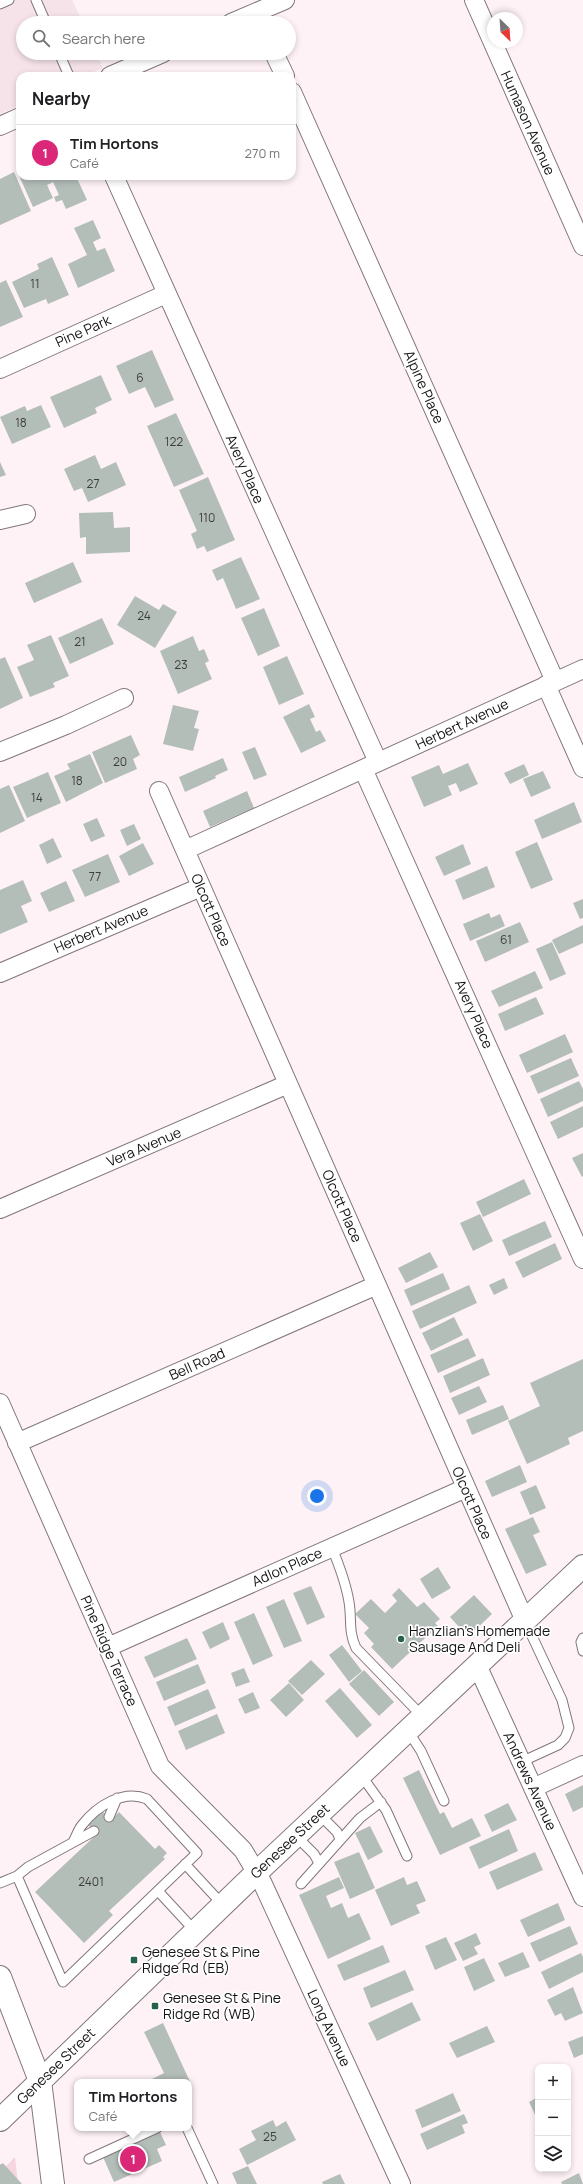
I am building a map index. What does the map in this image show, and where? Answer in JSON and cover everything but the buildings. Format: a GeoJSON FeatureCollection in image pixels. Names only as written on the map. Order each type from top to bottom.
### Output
{"type":"FeatureCollection","features":[{"type":"Feature","properties":{"kind":"main road","name":"Genesee Street"},"geometry":{"type":"LineString","coordinates":[[0,2120],[256,1873],[583,1566]]}},
{"type":"Feature","properties":{"kind":"main road"},"geometry":{"type":"LineString","coordinates":[[0,1977],[9,2011],[40,2081],[53,2184]]}},
{"type":"Feature","properties":{"kind":"street"},"geometry":{"type":"LineString","coordinates":[[261,16],[285,0]]}},
{"type":"Feature","properties":{"kind":"street","name":"Humason Avenue"},"geometry":{"type":"LineString","coordinates":[[474,0],[583,246]]}},
{"type":"Feature","properties":{"kind":"street"},"geometry":{"type":"LineString","coordinates":[[119,72],[146,60]]}},
{"type":"Feature","properties":{"kind":"street"},"geometry":{"type":"LineString","coordinates":[[277,60],[283,72]]}},
{"type":"Feature","properties":{"kind":"street","name":"Alpine Place"},"geometry":{"type":"LineString","coordinates":[[296,101],[550,683],[583,768]]}},
{"type":"Feature","properties":{"kind":"street"},"geometry":{"type":"LineString","coordinates":[[0,126],[16,119]]}},
{"type":"Feature","properties":{"kind":"street","name":"Avery Place"},"geometry":{"type":"LineString","coordinates":[[116,180],[583,1259]]}},
{"type":"Feature","properties":{"kind":"street","name":"Pine Park"},"geometry":{"type":"LineString","coordinates":[[0,369],[166,294]]}},
{"type":"Feature","properties":{"kind":"street"},"geometry":{"type":"LineString","coordinates":[[0,520],[26,514]]}},
{"type":"Feature","properties":{"kind":"street","name":"Herbert Avenue"},"geometry":{"type":"LineString","coordinates":[[185,850],[583,669]]}},
{"type":"Feature","properties":{"kind":"street"},"geometry":{"type":"LineString","coordinates":[[0,752],[59,728],[124,698]]}},
{"type":"Feature","properties":{"kind":"street","name":"Olcott Place"},"geometry":{"type":"LineString","coordinates":[[159,791],[525,1621]]}},
{"type":"Feature","properties":{"kind":"street","name":"Herbert Avenue"},"geometry":{"type":"LineString","coordinates":[[0,973],[201,887]]}},
{"type":"Feature","properties":{"kind":"street","name":"Vera Avenue"},"geometry":{"type":"LineString","coordinates":[[0,1209],[288,1084]]}},
{"type":"Feature","properties":{"kind":"street","name":"Bell Road"},"geometry":{"type":"LineString","coordinates":[[17,1443],[376,1285]]}},
{"type":"Feature","properties":{"kind":"street","name":"Pine Ridge Terrace"},"geometry":{"type":"LineString","coordinates":[[0,1403],[160,1766],[243,1850],[256,1873]]}},
{"type":"Feature","properties":{"kind":"street","name":"Adlon Place"},"geometry":{"type":"LineString","coordinates":[[108,1647],[466,1488]]}},
{"type":"Feature","properties":{"kind":"street","name":"Andrews Avenue"},"geometry":{"type":"LineString","coordinates":[[477,1665],[583,1897]]}},
{"type":"Feature","properties":{"kind":"street"},"geometry":{"type":"LineString","coordinates":[[533,1788],[583,1765]]}},
{"type":"Feature","properties":{"kind":"street","name":"Long Avenue"},"geometry":{"type":"LineString","coordinates":[[256,1873],[401,2184]]}},
{"type":"Feature","properties":{"kind":"lane"},"geometry":{"type":"LineString","coordinates":[[0,4],[9,0]]}},
{"type":"Feature","properties":{"kind":"lane"},"geometry":{"type":"LineString","coordinates":[[36,0],[43,16]]}},
{"type":"Feature","properties":{"kind":"lane"},"geometry":{"type":"LineString","coordinates":[[62,60],[67,72]]}},
{"type":"Feature","properties":{"kind":"lane"},"geometry":{"type":"LineString","coordinates":[[332,1548],[345,1583],[349,1604],[350,1636],[356,1648],[416,1724],[421,1751],[444,1800]]}},
{"type":"Feature","properties":{"kind":"lane"},"geometry":{"type":"LineString","coordinates":[[522,1762],[558,1745],[564,1738],[569,1728],[562,1700],[525,1621]]}},
{"type":"Feature","properties":{"kind":"lane"},"geometry":{"type":"LineString","coordinates":[[583,1638],[581,1642],[583,1651]]}},
{"type":"Feature","properties":{"kind":"lane"},"geometry":{"type":"LineString","coordinates":[[361,1775],[386,1810],[407,1856]]}},
{"type":"Feature","properties":{"kind":"lane"},"geometry":{"type":"LineString","coordinates":[[17,1876],[63,1982],[197,1853],[147,1799],[129,1794],[106,1803],[81,1826],[74,1842]]}},
{"type":"Feature","properties":{"kind":"lane"},"geometry":{"type":"LineString","coordinates":[[109,1818],[117,1798]]}},
{"type":"Feature","properties":{"kind":"lane"},"geometry":{"type":"LineString","coordinates":[[301,1884],[360,1818],[381,1802]]}},
{"type":"Feature","properties":{"kind":"lane"},"geometry":{"type":"LineString","coordinates":[[319,1814],[337,1832],[340,1839]]}},
{"type":"Feature","properties":{"kind":"lane"},"geometry":{"type":"LineString","coordinates":[[0,1883],[17,1876],[28,1867],[94,1831]]}},
{"type":"Feature","properties":{"kind":"lane"},"geometry":{"type":"LineString","coordinates":[[296,1836],[314,1854],[319,1863]]}},
{"type":"Feature","properties":{"kind":"lane"},"geometry":{"type":"LineString","coordinates":[[185,1864],[223,1906]]}},
{"type":"Feature","properties":{"kind":"lane"},"geometry":{"type":"LineString","coordinates":[[158,1891],[196,1931]]}},
{"type":"Feature","properties":{"kind":"lane"},"geometry":{"type":"LineString","coordinates":[[88,2159],[149,2131]]}},
{"type":"Feature","properties":{"kind":"lane"},"geometry":{"type":"LineString","coordinates":[[188,2131],[213,2184]]}},
{"type":"Feature","properties":{"kind":"shaded area"},"geometry":{"type":"Polygon","coordinates":[[[0,0],[72,0],[80,16],[16,16],[16,60],[99,60],[103,68],[94,72],[16,72],[16,107],[0,114],[0,0]]]}},
{"type":"Feature","properties":{"kind":"shaded area"},"geometry":{"type":"Polygon","coordinates":[[[15,2157],[18,2184],[0,2184],[0,2163],[4,2168],[15,2157]]]}},
{"type":"Feature","properties":{"kind":"place","name":"Hanzlian's Homemade Sausage And Deli"},"geometry":{"type":"Point","coordinates":[401,1639]}},
{"type":"Feature","properties":{"kind":"place","name":"Genesee St & Pine Ridge Rd (EB)"},"geometry":{"type":"Point","coordinates":[134,1960]}},
{"type":"Feature","properties":{"kind":"place","name":"Genesee St & Pine Ridge Rd (WB)"},"geometry":{"type":"Point","coordinates":[155,2006]}},
{"type":"Feature","properties":{"kind":"place","name":"Tim Hortons"},"geometry":{"type":"Point","coordinates":[133,2159]}}]}
